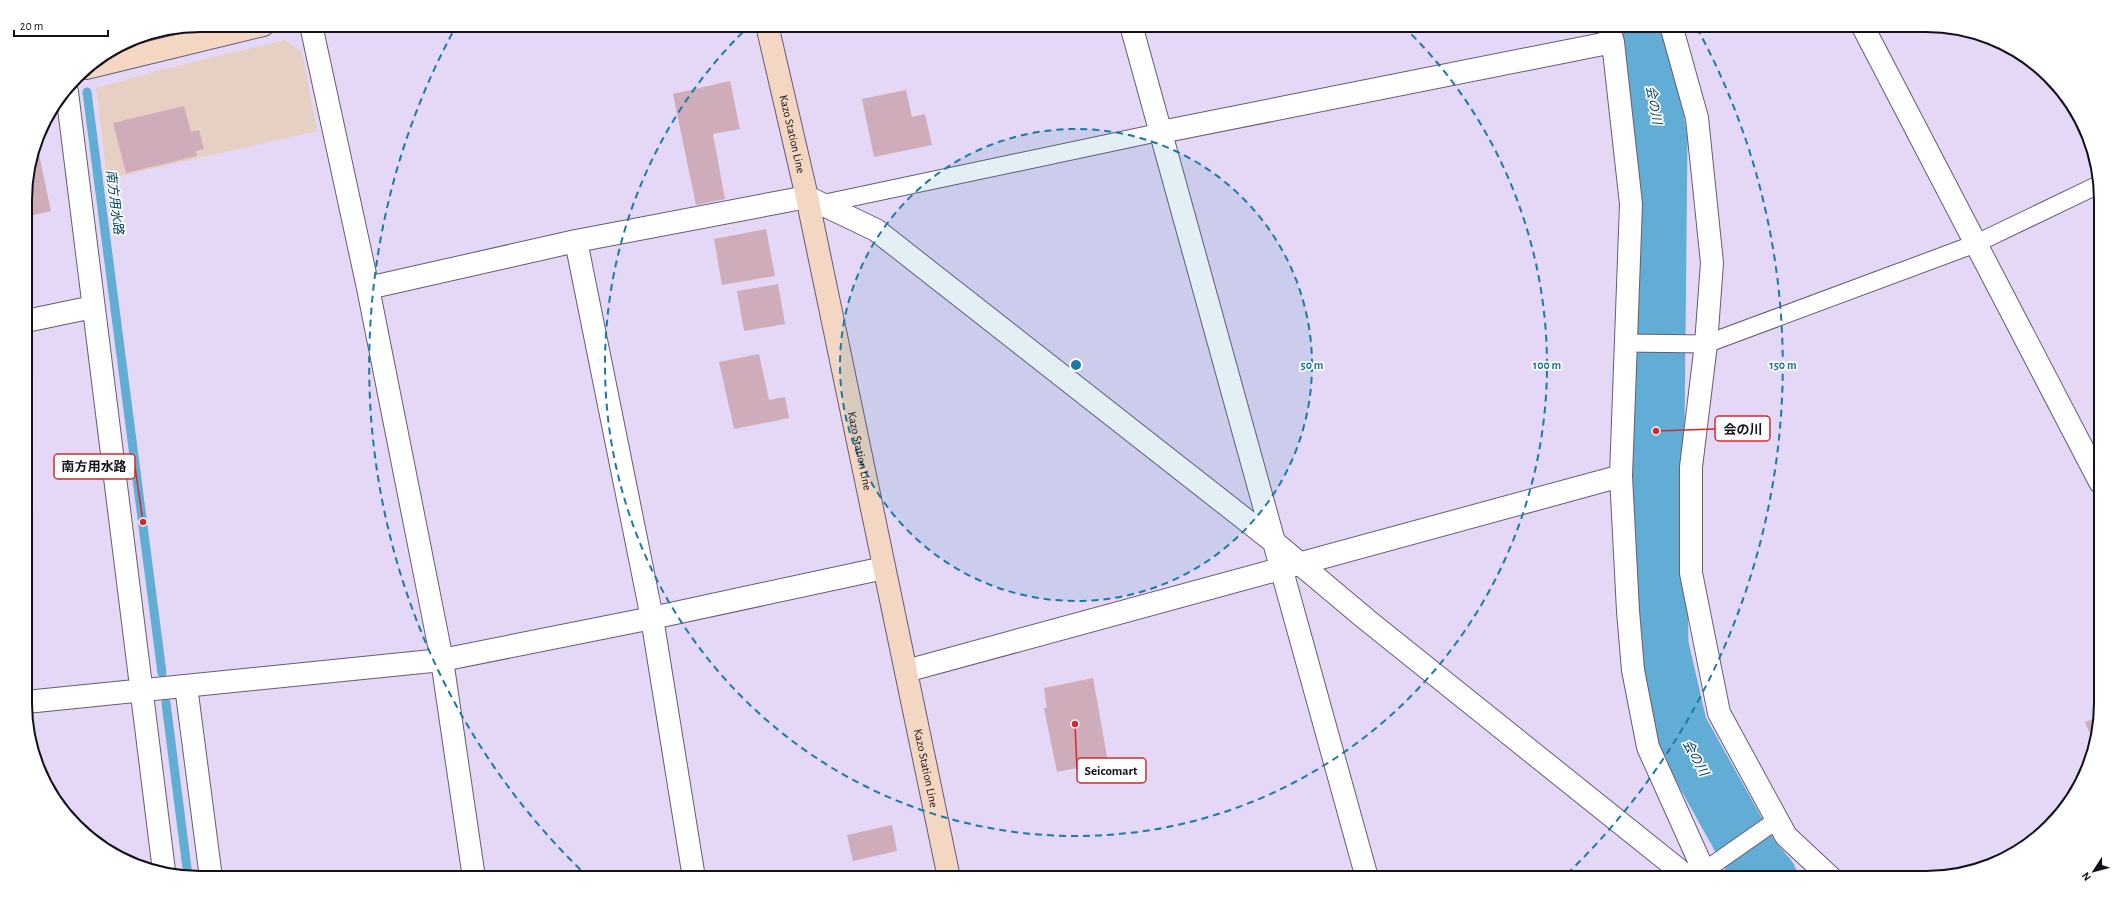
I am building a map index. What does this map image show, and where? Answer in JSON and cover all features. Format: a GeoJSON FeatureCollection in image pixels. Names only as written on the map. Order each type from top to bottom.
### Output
{"type":"FeatureCollection","features":[{"type":"Feature","properties":{"kind":"main road"},"geometry":{"type":"LineString","coordinates":[[102,64],[234,32]]}},
{"type":"Feature","properties":{"kind":"main road","name":"Kazo Station Line"},"geometry":{"type":"LineString","coordinates":[[769,32],[814,200],[884,568],[948,871]]}},
{"type":"Feature","properties":{"kind":"street"},"geometry":{"type":"LineString","coordinates":[[313,32],[368,288],[442,660],[473,871]]}},
{"type":"Feature","properties":{"kind":"street"},"geometry":{"type":"LineString","coordinates":[[1133,32],[1274,542]]}},
{"type":"Feature","properties":{"kind":"street"},"geometry":{"type":"LineString","coordinates":[[1673,32],[1696,118],[1712,263],[1706,344],[1691,467],[1690,573],[1719,714],[1786,836],[1824,871]]}},
{"type":"Feature","properties":{"kind":"street"},"geometry":{"type":"LineString","coordinates":[[1866,32],[2094,471]]}},
{"type":"Feature","properties":{"kind":"street"},"geometry":{"type":"LineString","coordinates":[[1161,132],[1610,33],[1631,204],[1622,476],[1628,611],[1633,670],[1648,747],[1698,871]]}},
{"type":"Feature","properties":{"kind":"street"},"geometry":{"type":"LineString","coordinates":[[67,98],[163,867]]}},
{"type":"Feature","properties":{"kind":"street"},"geometry":{"type":"LineString","coordinates":[[368,288],[576,241],[814,200],[876,230],[1274,542],[1291,566],[1367,620],[1695,871]]}},
{"type":"Feature","properties":{"kind":"street"},"geometry":{"type":"LineString","coordinates":[[576,241],[652,618],[693,871]]}},
{"type":"Feature","properties":{"kind":"street"},"geometry":{"type":"LineString","coordinates":[[32,320],[92,307]]}},
{"type":"Feature","properties":{"kind":"street"},"geometry":{"type":"LineString","coordinates":[[906,672],[1622,476]]}},
{"type":"Feature","properties":{"kind":"street"},"geometry":{"type":"LineString","coordinates":[[1291,566],[1365,871]]}},
{"type":"Feature","properties":{"kind":"street"},"geometry":{"type":"LineString","coordinates":[[32,701],[442,660],[652,618],[884,568]]}},
{"type":"Feature","properties":{"kind":"street"},"geometry":{"type":"LineString","coordinates":[[186,686],[210,871]]}},
{"type":"Feature","properties":{"kind":"lane"},"geometry":{"type":"LineString","coordinates":[[814,200],[1161,132]]}},
{"type":"Feature","properties":{"kind":"lane"},"geometry":{"type":"LineString","coordinates":[[1626,343],[1706,344],[1975,244],[2094,187]]}},
{"type":"Feature","properties":{"kind":"lane"},"geometry":{"type":"LineString","coordinates":[[1706,871],[1777,820]]}},
{"type":"Feature","properties":{"kind":"shaded area"},"geometry":{"type":"Polygon","coordinates":[[[285,40],[302,52],[317,131],[107,179],[96,88],[160,70],[285,40]]]}},
{"type":"Feature","properties":{"kind":"building"},"geometry":{"type":"Polygon","coordinates":[[[730,81],[740,129],[713,134],[725,199],[696,205],[673,94],[730,81]]]}},
{"type":"Feature","properties":{"kind":"building"},"geometry":{"type":"Polygon","coordinates":[[[906,90],[912,117],[925,114],[932,145],[874,157],[862,99],[906,90]]]}},
{"type":"Feature","properties":{"kind":"building"},"geometry":{"type":"Polygon","coordinates":[[[184,106],[191,132],[199,130],[204,149],[196,151],[197,156],[126,173],[113,123],[184,106]]]}},
{"type":"Feature","properties":{"kind":"building"},"geometry":{"type":"Polygon","coordinates":[[[39,153],[51,211],[32,215],[33,178],[39,153]]]}},
{"type":"Feature","properties":{"kind":"building"},"geometry":{"type":"Polygon","coordinates":[[[766,229],[775,276],[722,285],[714,239],[766,229]]]}},
{"type":"Feature","properties":{"kind":"building"},"geometry":{"type":"Polygon","coordinates":[[[778,284],[785,324],[744,331],[737,291],[778,284]]]}},
{"type":"Feature","properties":{"kind":"building"},"geometry":{"type":"Polygon","coordinates":[[[759,354],[769,400],[785,397],[789,418],[734,429],[719,362],[759,354]]]}},
{"type":"Feature","properties":{"kind":"building"},"geometry":{"type":"Polygon","coordinates":[[[1093,678],[1108,762],[1057,772],[1044,708],[1047,708],[1044,688],[1093,678]]]}},
{"type":"Feature","properties":{"kind":"building"},"geometry":{"type":"Polygon","coordinates":[[[2094,719],[2091,736],[2085,722],[2094,719]]]}},
{"type":"Feature","properties":{"kind":"building"},"geometry":{"type":"Polygon","coordinates":[[[892,825],[897,851],[853,861],[847,835],[892,825]]]}},
{"type":"Feature","properties":{"kind":"waterway","name":"会の川"},"geometry":{"type":"LineString","coordinates":[[1641,32],[1659,140],[1656,431],[1660,645],[1679,728],[1751,857],[1763,871]]}},
{"type":"Feature","properties":{"kind":"waterway","name":"南方用水路"},"geometry":{"type":"LineString","coordinates":[[87,92],[162,673]]}},
{"type":"Feature","properties":{"kind":"waterway","name":"南方用水路"},"geometry":{"type":"LineString","coordinates":[[166,703],[187,871]]}},
{"type":"Feature","properties":{"kind":"place","name":"会の川"},"geometry":{"type":"Point","coordinates":[1656,431]}},
{"type":"Feature","properties":{"kind":"place","name":"南方用水路"},"geometry":{"type":"Point","coordinates":[143,522]}},
{"type":"Feature","properties":{"kind":"place","name":"Seicomart"},"geometry":{"type":"Point","coordinates":[1075,724]}}]}
